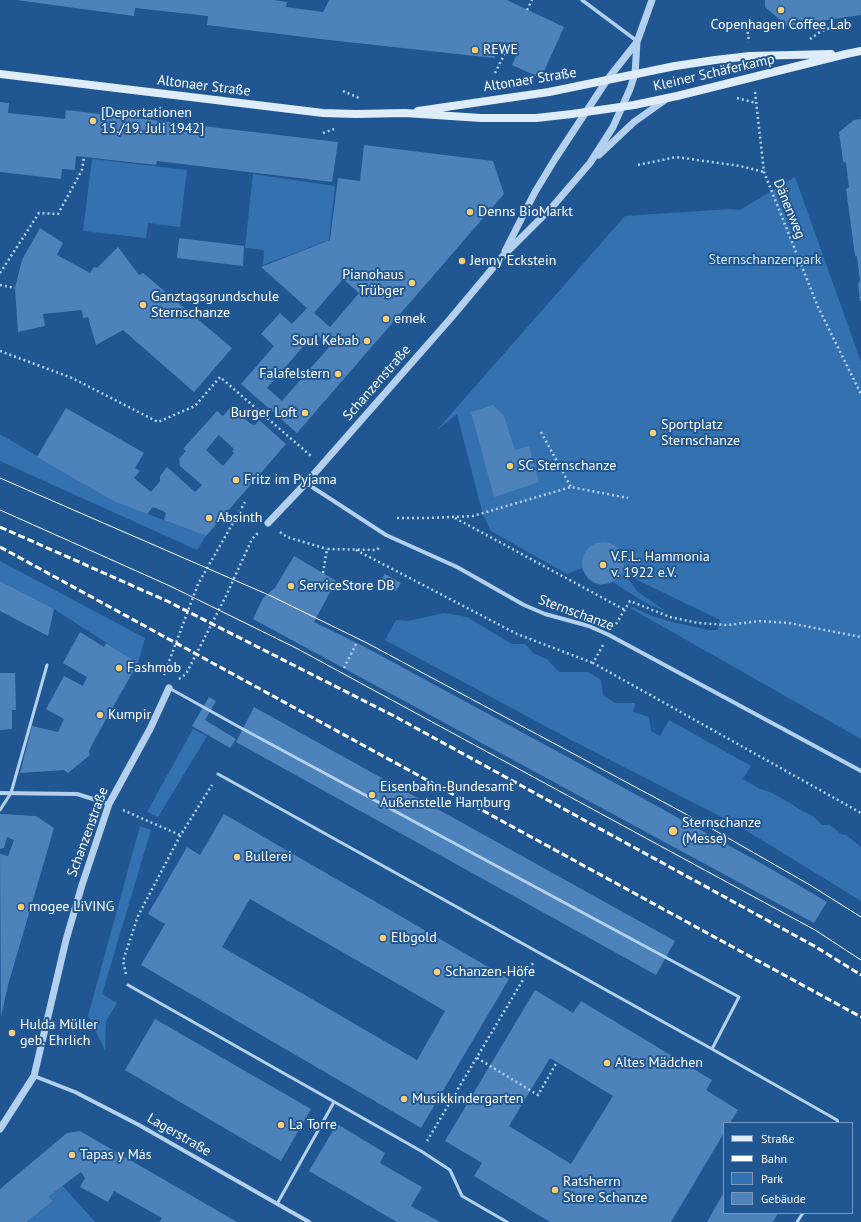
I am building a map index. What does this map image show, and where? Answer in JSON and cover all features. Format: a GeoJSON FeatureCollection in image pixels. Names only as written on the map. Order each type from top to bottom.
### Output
{"type":"FeatureCollection","features":[{"type":"Feature","properties":{"kind":"main road","name":"Kleiner Schäferkamp"},"geometry":{"type":"LineString","coordinates":[[586,112],[667,98],[861,51]]}},
{"type":"Feature","properties":{"kind":"main road","name":"Kleiner Schäferkamp"},"geometry":{"type":"LineString","coordinates":[[635,74],[688,64],[750,56],[846,54]]}},
{"type":"Feature","properties":{"kind":"main road","name":"Altonaer Straße"},"geometry":{"type":"LineString","coordinates":[[0,74],[323,113],[405,113],[505,118],[547,117],[586,112]]}},
{"type":"Feature","properties":{"kind":"main road","name":"Altonaer Straße"},"geometry":{"type":"LineString","coordinates":[[405,113],[458,104],[549,92],[635,74]]}},
{"type":"Feature","properties":{"kind":"street"},"geometry":{"type":"LineString","coordinates":[[582,0],[638,42],[652,0]]}},
{"type":"Feature","properties":{"kind":"street","name":"Schanzenstraße"},"geometry":{"type":"LineString","coordinates":[[268,523],[322,465],[451,318],[502,257],[553,206],[590,163],[613,127],[623,106],[635,74],[638,42]]}},
{"type":"Feature","properties":{"kind":"street","name":"Schanzenstraße"},"geometry":{"type":"LineString","coordinates":[[502,257],[535,192],[607,80],[638,42]]}},
{"type":"Feature","properties":{"kind":"street"},"geometry":{"type":"LineString","coordinates":[[590,163],[634,122],[667,98]]}},
{"type":"Feature","properties":{"kind":"street","name":"Sternschanze"},"geometry":{"type":"LineString","coordinates":[[306,483],[386,535],[457,567],[524,605],[545,614],[589,626],[609,635],[861,771]]}},
{"type":"Feature","properties":{"kind":"street","name":"Schanzenstraße"},"geometry":{"type":"LineString","coordinates":[[0,1129],[34,1076],[66,940],[82,885],[110,804],[150,729],[169,688]]}},
{"type":"Feature","properties":{"kind":"street"},"geometry":{"type":"LineString","coordinates":[[0,793],[76,794],[110,804]]}},
{"type":"Feature","properties":{"kind":"street","name":"Lagerstraße"},"geometry":{"type":"LineString","coordinates":[[34,1076],[75,1092],[139,1124],[309,1222]]}},
{"type":"Feature","properties":{"kind":"lane"},"geometry":{"type":"LineString","coordinates":[[0,810],[11,793],[47,665]]}},
{"type":"Feature","properties":{"kind":"lane"},"geometry":{"type":"LineString","coordinates":[[169,688],[739,997],[712,1049]]}},
{"type":"Feature","properties":{"kind":"lane"},"geometry":{"type":"LineString","coordinates":[[218,774],[712,1049],[837,1120],[838,1122]]}},
{"type":"Feature","properties":{"kind":"lane"},"geometry":{"type":"LineString","coordinates":[[128,985],[421,1151],[450,1170],[462,1196],[500,1220],[508,1222]]}},
{"type":"Feature","properties":{"kind":"lane"},"geometry":{"type":"LineString","coordinates":[[277,1204],[334,1102]]}},
{"type":"Feature","properties":{"kind":"path"},"geometry":{"type":"LineString","coordinates":[[527,10],[532,0]]}},
{"type":"Feature","properties":{"kind":"path"},"geometry":{"type":"LineString","coordinates":[[747,26],[749,44]]}},
{"type":"Feature","properties":{"kind":"path"},"geometry":{"type":"LineString","coordinates":[[495,73],[507,49]]}},
{"type":"Feature","properties":{"kind":"path","name":"Dänenweg"},"geometry":{"type":"LineString","coordinates":[[754,89],[764,172],[818,306],[861,394]]}},
{"type":"Feature","properties":{"kind":"path"},"geometry":{"type":"LineString","coordinates":[[0,273],[39,213],[58,214],[82,170],[84,157]]}},
{"type":"Feature","properties":{"kind":"path"},"geometry":{"type":"LineString","coordinates":[[638,166],[676,157],[740,166],[764,172]]}},
{"type":"Feature","properties":{"kind":"path"},"geometry":{"type":"LineString","coordinates":[[0,285],[16,288]]}},
{"type":"Feature","properties":{"kind":"path"},"geometry":{"type":"LineString","coordinates":[[0,351],[72,378],[158,422],[195,406],[220,377],[322,465]]}},
{"type":"Feature","properties":{"kind":"path"},"geometry":{"type":"LineString","coordinates":[[541,432],[571,487]]}},
{"type":"Feature","properties":{"kind":"path"},"geometry":{"type":"LineString","coordinates":[[398,518],[474,516],[571,487],[628,498]]}},
{"type":"Feature","properties":{"kind":"path"},"geometry":{"type":"LineString","coordinates":[[163,701],[157,694],[198,584],[245,502]]}},
{"type":"Feature","properties":{"kind":"path"},"geometry":{"type":"LineString","coordinates":[[453,517],[625,610]]}},
{"type":"Feature","properties":{"kind":"path"},"geometry":{"type":"LineString","coordinates":[[268,523],[287,537],[328,549],[377,550],[386,535]]}},
{"type":"Feature","properties":{"kind":"path"},"geometry":{"type":"LineString","coordinates":[[169,688],[186,674],[226,596],[252,539]]}},
{"type":"Feature","properties":{"kind":"path"},"geometry":{"type":"LineString","coordinates":[[323,573],[328,549]]}},
{"type":"Feature","properties":{"kind":"path"},"geometry":{"type":"LineString","coordinates":[[356,550],[517,634],[593,663],[861,813]]}},
{"type":"Feature","properties":{"kind":"path"},"geometry":{"type":"LineString","coordinates":[[593,663],[630,601],[670,616],[698,623],[728,625],[759,621],[789,623],[861,637]]}},
{"type":"Feature","properties":{"kind":"path"},"geometry":{"type":"LineString","coordinates":[[344,668],[356,644]]}},
{"type":"Feature","properties":{"kind":"path"},"geometry":{"type":"LineString","coordinates":[[128,985],[123,961],[138,916],[180,836],[218,774]]}},
{"type":"Feature","properties":{"kind":"path"},"geometry":{"type":"LineString","coordinates":[[110,804],[180,836]]}},
{"type":"Feature","properties":{"kind":"path"},"geometry":{"type":"LineString","coordinates":[[421,1151],[540,953]]}},
{"type":"Feature","properties":{"kind":"path"},"geometry":{"type":"LineString","coordinates":[[477,1058],[538,1095],[557,1062]]}},
{"type":"Feature","properties":{"kind":"green space"},"geometry":{"type":"Polygon","coordinates":[[[92,159],[187,170],[180,227],[148,223],[146,238],[83,231],[92,159]]]}},
{"type":"Feature","properties":{"kind":"green space"},"geometry":{"type":"Polygon","coordinates":[[[253,174],[335,186],[329,240],[263,265],[264,250],[245,248],[253,174]]]}},
{"type":"Feature","properties":{"kind":"green space","name":"Sportplatz Sternschanze"},"geometry":{"type":"Polygon","coordinates":[[[795,177],[861,362],[861,739],[630,608],[632,607],[649,615],[672,622],[708,630],[718,630],[720,620],[623,573],[638,592],[667,612],[644,602],[613,582],[600,585],[594,583],[588,579],[582,568],[567,574],[491,531],[483,515],[457,414],[436,431],[625,216],[730,209],[740,210],[795,177]]]}},
{"type":"Feature","properties":{"kind":"green space"},"geometry":{"type":"Polygon","coordinates":[[[0,434],[113,501],[206,536],[197,550],[0,461],[0,434]]]}},
{"type":"Feature","properties":{"kind":"green space"},"geometry":{"type":"Polygon","coordinates":[[[0,561],[145,638],[138,663],[54,609],[0,581],[0,561]]]}},
{"type":"Feature","properties":{"kind":"green space"},"geometry":{"type":"Polygon","coordinates":[[[444,613],[467,617],[512,644],[525,644],[534,654],[547,659],[559,672],[588,672],[601,680],[603,695],[615,703],[635,703],[633,712],[649,717],[651,731],[660,736],[669,720],[751,766],[743,779],[813,816],[822,825],[830,825],[861,847],[861,901],[739,826],[573,741],[385,640],[396,620],[408,621],[444,613]]]}},
{"type":"Feature","properties":{"kind":"green space"},"geometry":{"type":"Polygon","coordinates":[[[193,729],[207,736],[158,817],[147,812],[193,729]]]}},
{"type":"Feature","properties":{"kind":"green space"},"geometry":{"type":"Polygon","coordinates":[[[140,826],[151,830],[102,994],[117,1003],[106,1021],[105,1050],[88,1016],[140,826]]]}},
{"type":"Feature","properties":{"kind":"green space"},"geometry":{"type":"Polygon","coordinates":[[[62,1185],[95,1222],[27,1222],[53,1201],[49,1196],[62,1185]]]}},
{"type":"Feature","properties":{"kind":"building"},"geometry":{"type":"Polygon","coordinates":[[[16,0],[273,0],[287,2],[286,7],[323,12],[329,0],[507,0],[564,27],[541,78],[512,65],[517,54],[498,45],[495,50],[497,54],[494,58],[207,25],[208,16],[135,8],[134,16],[16,0]]]}},
{"type":"Feature","properties":{"kind":"building"},"geometry":{"type":"Polygon","coordinates":[[[765,0],[861,0],[861,15],[787,26],[765,7],[765,0]]]}},
{"type":"Feature","properties":{"kind":"building"},"geometry":{"type":"Polygon","coordinates":[[[0,102],[9,103],[8,113],[65,119],[66,110],[338,142],[332,182],[157,161],[156,165],[76,156],[75,170],[62,169],[61,179],[0,172],[0,102]]]}},
{"type":"Feature","properties":{"kind":"building"},"geometry":{"type":"Polygon","coordinates":[[[861,119],[860,301],[858,284],[860,281],[857,257],[855,256],[846,189],[849,187],[846,163],[843,161],[839,132],[854,120],[861,119]]]}},
{"type":"Feature","properties":{"kind":"building"},"geometry":{"type":"Polygon","coordinates":[[[364,145],[493,161],[504,194],[297,433],[241,384],[274,346],[261,334],[280,313],[292,324],[307,308],[261,267],[330,240],[338,178],[360,181],[364,145]],[[343,279],[314,313],[330,327],[359,293],[343,279]],[[315,333],[267,388],[282,401],[330,346],[315,333]]]}},
{"type":"Feature","properties":{"kind":"building"},"geometry":{"type":"Polygon","coordinates":[[[40,228],[63,243],[57,255],[90,273],[94,267],[97,268],[118,247],[139,275],[143,273],[232,348],[194,392],[123,330],[96,345],[88,317],[83,318],[82,310],[43,314],[45,326],[18,332],[15,288],[22,260],[40,228]]]}},
{"type":"Feature","properties":{"kind":"building"},"geometry":{"type":"Polygon","coordinates":[[[179,238],[244,246],[243,266],[177,258],[179,238]]]}},
{"type":"Feature","properties":{"kind":"building","name":"SC Sternschanze"},"geometry":{"type":"Polygon","coordinates":[[[493,405],[504,416],[515,450],[529,446],[539,482],[494,497],[471,412],[493,405]]]}},
{"type":"Feature","properties":{"kind":"building"},"geometry":{"type":"Polygon","coordinates":[[[231,407],[251,424],[255,425],[259,420],[286,444],[206,536],[164,520],[166,513],[153,507],[147,514],[113,501],[37,457],[66,408],[144,453],[135,468],[140,471],[134,478],[151,492],[160,481],[160,476],[167,467],[195,492],[202,485],[180,466],[179,459],[186,451],[183,449],[217,411],[223,416],[231,407]],[[219,435],[206,450],[223,466],[234,453],[232,451],[234,449],[219,435]]]}},
{"type":"Feature","properties":{"kind":"building","name":"V.F.L. Hammonia v. 1922 e.V."},"geometry":{"type":"Polygon","coordinates":[[[599,542],[607,542],[615,545],[621,551],[624,563],[621,575],[615,581],[607,584],[599,584],[591,581],[585,575],[582,567],[582,559],[585,551],[591,545],[599,542]]]}},
{"type":"Feature","properties":{"kind":"building"},"geometry":{"type":"Polygon","coordinates":[[[294,556],[336,581],[314,622],[365,647],[584,766],[766,866],[827,902],[814,923],[253,619],[263,598],[275,588],[294,556]]]}},
{"type":"Feature","properties":{"kind":"building"},"geometry":{"type":"Polygon","coordinates":[[[385,574],[401,583],[396,591],[380,582],[385,574]]]}},
{"type":"Feature","properties":{"kind":"building"},"geometry":{"type":"Polygon","coordinates":[[[0,581],[54,609],[48,636],[0,611],[0,581]]]}},
{"type":"Feature","properties":{"kind":"building"},"geometry":{"type":"Polygon","coordinates":[[[80,632],[104,647],[106,643],[138,663],[96,737],[89,751],[90,755],[68,773],[64,770],[20,773],[32,726],[58,732],[64,719],[46,709],[64,676],[83,686],[87,677],[63,663],[80,632]]]}},
{"type":"Feature","properties":{"kind":"building"},"geometry":{"type":"Polygon","coordinates":[[[0,673],[15,673],[16,710],[12,710],[12,729],[0,730],[0,673]]]}},
{"type":"Feature","properties":{"kind":"building"},"geometry":{"type":"Polygon","coordinates":[[[209,697],[216,701],[205,720],[236,739],[230,748],[192,726],[209,697]]]}},
{"type":"Feature","properties":{"kind":"building","name":"Eisenbahn-Bundesamt Außenstelle Hamburg"},"geometry":{"type":"Polygon","coordinates":[[[254,707],[675,941],[656,975],[236,742],[254,707]]]}},
{"type":"Feature","properties":{"kind":"building"},"geometry":{"type":"Polygon","coordinates":[[[0,814],[36,816],[54,828],[8,985],[1,1017],[0,854],[8,856],[14,840],[7,837],[4,848],[0,849],[0,814]]]}},
{"type":"Feature","properties":{"kind":"building","name":"Schanzen-Höfe"},"geometry":{"type":"Polygon","coordinates":[[[224,814],[509,979],[421,1128],[141,965],[165,924],[148,914],[187,847],[200,855],[224,814]],[[250,899],[222,947],[417,1060],[445,1011],[250,899]]]}},
{"type":"Feature","properties":{"kind":"building"},"geometry":{"type":"Polygon","coordinates":[[[535,990],[573,1013],[581,1001],[712,1080],[706,1090],[738,1110],[731,1122],[723,1122],[723,1135],[671,1222],[550,1222],[474,1176],[482,1163],[445,1141],[535,990]],[[550,1058],[509,1126],[571,1164],[613,1096],[550,1058]]]}},
{"type":"Feature","properties":{"kind":"building"},"geometry":{"type":"Polygon","coordinates":[[[155,1019],[311,1109],[281,1161],[125,1070],[155,1019]]]}},
{"type":"Feature","properties":{"kind":"building"},"geometry":{"type":"Polygon","coordinates":[[[337,1124],[385,1153],[380,1163],[422,1187],[411,1206],[440,1222],[397,1222],[309,1171],[337,1124]]]}},
{"type":"Feature","properties":{"kind":"building"},"geometry":{"type":"Polygon","coordinates":[[[80,1131],[237,1222],[160,1222],[162,1218],[114,1191],[108,1202],[80,1187],[85,1178],[81,1172],[49,1196],[53,1201],[27,1222],[0,1222],[0,1189],[67,1133],[80,1131]]]}},
{"type":"Feature","properties":{"kind":"building"},"geometry":{"type":"Polygon","coordinates":[[[723,1194],[723,1214],[777,1214],[773,1222],[707,1222],[723,1194]]]}},
{"type":"Feature","properties":{"kind":"tram line"},"geometry":{"type":"LineString","coordinates":[[0,478],[271,596],[367,643],[695,819],[810,885],[861,917]]}},
{"type":"Feature","properties":{"kind":"tram line"},"geometry":{"type":"LineString","coordinates":[[0,510],[170,586],[296,648],[815,930],[861,960]]}},
{"type":"Feature","properties":{"kind":"railway"},"geometry":{"type":"LineString","coordinates":[[0,527],[167,601],[394,716],[816,947],[861,975]]}},
{"type":"Feature","properties":{"kind":"railway"},"geometry":{"type":"LineString","coordinates":[[0,547],[861,1017]]}},
{"type":"Feature","properties":{"kind":"place","name":"Copenhagen Coffee Lab"},"geometry":{"type":"Point","coordinates":[781,10]}},
{"type":"Feature","properties":{"kind":"place","name":"REWE"},"geometry":{"type":"Point","coordinates":[475,50]}},
{"type":"Feature","properties":{"kind":"place","name":"[Deportationen 15./19. Juli 1942]"},"geometry":{"type":"Point","coordinates":[93,121]}},
{"type":"Feature","properties":{"kind":"place","name":"Denns BioMarkt"},"geometry":{"type":"Point","coordinates":[470,212]}},
{"type":"Feature","properties":{"kind":"place","name":"Jenny Eckstein"},"geometry":{"type":"Point","coordinates":[462,261]}},
{"type":"Feature","properties":{"kind":"place","name":"Pianohaus Trübger"},"geometry":{"type":"Point","coordinates":[412,283]}},
{"type":"Feature","properties":{"kind":"place","name":"Ganztagsgrundschule Sternschanze"},"geometry":{"type":"Point","coordinates":[143,305]}},
{"type":"Feature","properties":{"kind":"place","name":"emek"},"geometry":{"type":"Point","coordinates":[386,319]}},
{"type":"Feature","properties":{"kind":"place","name":"Soul Kebab"},"geometry":{"type":"Point","coordinates":[367,341]}},
{"type":"Feature","properties":{"kind":"place","name":"Falafelstern"},"geometry":{"type":"Point","coordinates":[338,374]}},
{"type":"Feature","properties":{"kind":"place","name":"Burger Loft"},"geometry":{"type":"Point","coordinates":[305,413]}},
{"type":"Feature","properties":{"kind":"place","name":"Sportplatz Sternschanze"},"geometry":{"type":"Point","coordinates":[653,433]}},
{"type":"Feature","properties":{"kind":"place","name":"SC Sternschanze"},"geometry":{"type":"Point","coordinates":[510,466]}},
{"type":"Feature","properties":{"kind":"place","name":"Fritz im Pyjama"},"geometry":{"type":"Point","coordinates":[236,480]}},
{"type":"Feature","properties":{"kind":"place","name":"Absinth"},"geometry":{"type":"Point","coordinates":[209,518]}},
{"type":"Feature","properties":{"kind":"place","name":"V.F.L. Hammonia v. 1922 e.V."},"geometry":{"type":"Point","coordinates":[603,565]}},
{"type":"Feature","properties":{"kind":"place","name":"ServiceStore DB"},"geometry":{"type":"Point","coordinates":[291,586]}},
{"type":"Feature","properties":{"kind":"place","name":"Fashmob"},"geometry":{"type":"Point","coordinates":[119,668]}},
{"type":"Feature","properties":{"kind":"place","name":"Kumpir"},"geometry":{"type":"Point","coordinates":[100,715]}},
{"type":"Feature","properties":{"kind":"place","name":"Eisenbahn-Bundesamt Außenstelle Hamburg"},"geometry":{"type":"Point","coordinates":[372,795]}},
{"type":"Feature","properties":{"kind":"place","name":"Sternschanze (Messe)"},"geometry":{"type":"Point","coordinates":[673,831]}},
{"type":"Feature","properties":{"kind":"place","name":"Bullerei"},"geometry":{"type":"Point","coordinates":[237,857]}},
{"type":"Feature","properties":{"kind":"place","name":"mogee LiVING"},"geometry":{"type":"Point","coordinates":[21,907]}},
{"type":"Feature","properties":{"kind":"place","name":"Elbgold"},"geometry":{"type":"Point","coordinates":[383,938]}},
{"type":"Feature","properties":{"kind":"place","name":"Schanzen-Höfe"},"geometry":{"type":"Point","coordinates":[437,972]}},
{"type":"Feature","properties":{"kind":"place","name":"Hulda Müller geb. Ehrlich"},"geometry":{"type":"Point","coordinates":[12,1033]}},
{"type":"Feature","properties":{"kind":"place","name":"Altes Mädchen"},"geometry":{"type":"Point","coordinates":[607,1063]}},
{"type":"Feature","properties":{"kind":"place","name":"Musikkindergarten"},"geometry":{"type":"Point","coordinates":[404,1099]}},
{"type":"Feature","properties":{"kind":"place","name":"La Torre"},"geometry":{"type":"Point","coordinates":[281,1125]}},
{"type":"Feature","properties":{"kind":"place","name":"Tapas y Más"},"geometry":{"type":"Point","coordinates":[72,1155]}},
{"type":"Feature","properties":{"kind":"place","name":"Ratsherrn Store Schanze"},"geometry":{"type":"Point","coordinates":[555,1190]}},
{"type":"Feature","properties":{"kind":"park label","name":"Sternschanzenpark"},"geometry":{"type":"Point","coordinates":[765,260]}}]}
